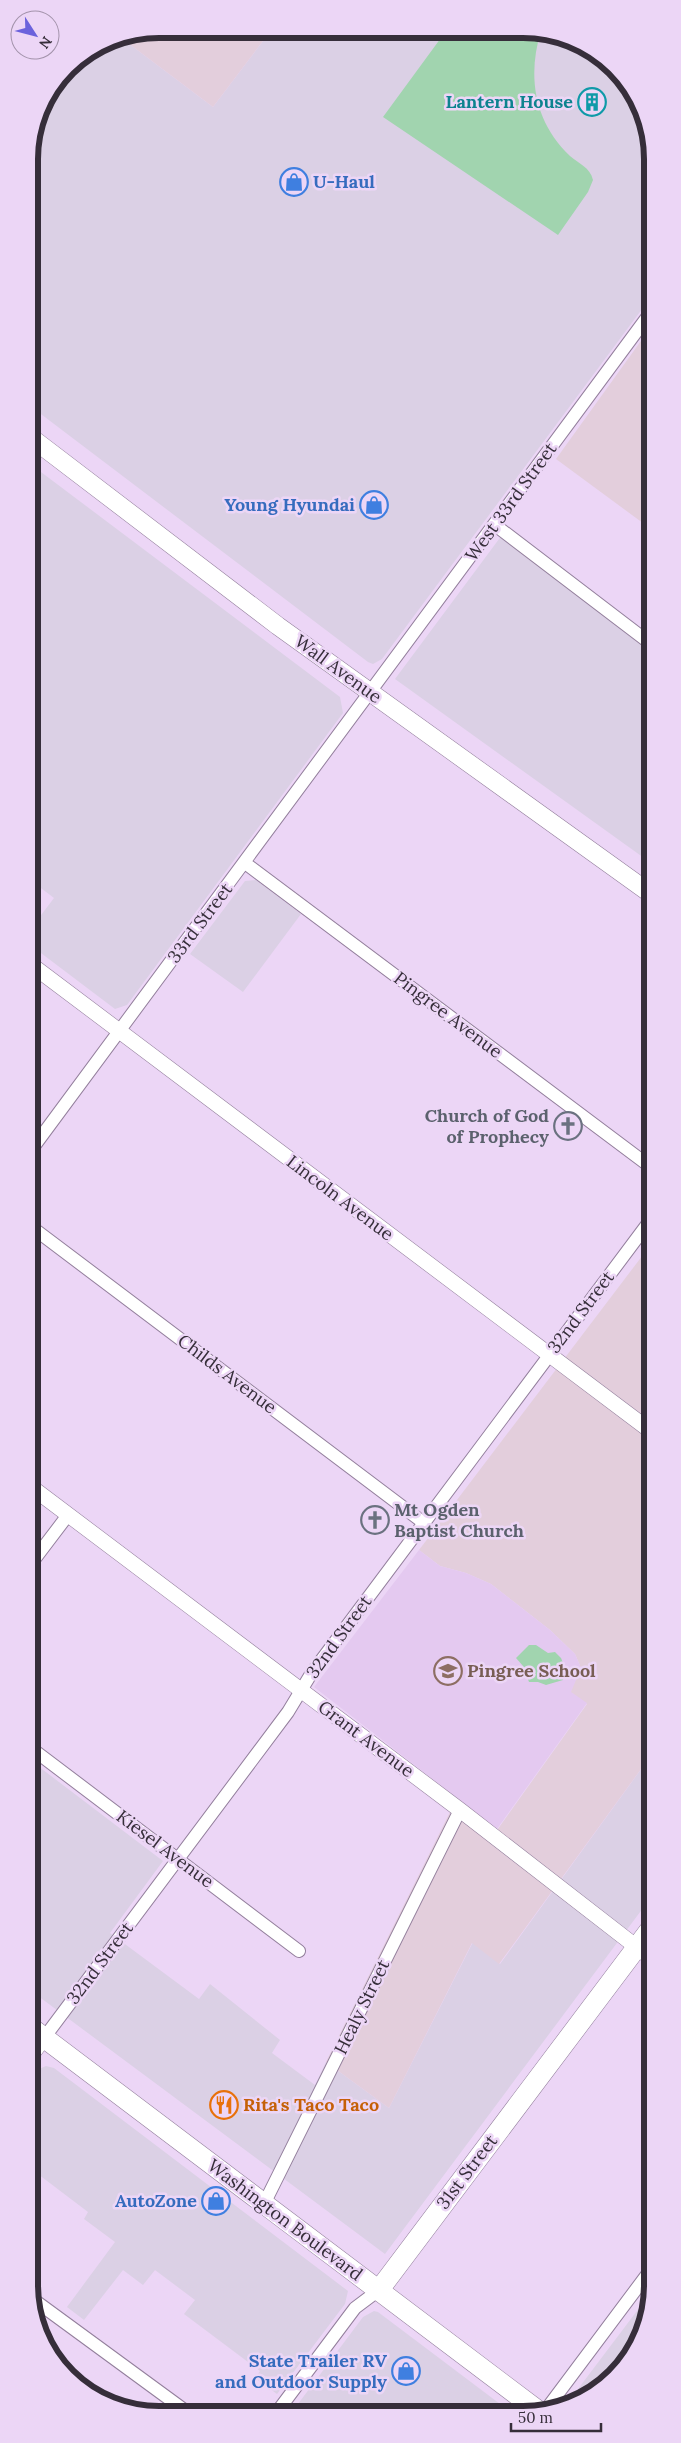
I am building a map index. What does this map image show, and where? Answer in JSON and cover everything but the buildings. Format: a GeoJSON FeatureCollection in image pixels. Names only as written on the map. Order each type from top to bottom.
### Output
{"type":"FeatureCollection","features":[{"type":"Feature","properties":{"kind":"main road","name":"Wall Avenue"},"geometry":{"type":"LineString","coordinates":[[38,443],[278,626],[644,889]]}},
{"type":"Feature","properties":{"kind":"main road","name":"31st Street"},"geometry":{"type":"LineString","coordinates":[[378,2290],[643,1955]]}},
{"type":"Feature","properties":{"kind":"main road","name":"Washington Boulevard"},"geometry":{"type":"LineString","coordinates":[[38,2033],[533,2405]]}},
{"type":"Feature","properties":{"kind":"street","name":"West 33rd Street"},"geometry":{"type":"LineString","coordinates":[[371,692],[644,322]]}},
{"type":"Feature","properties":{"kind":"street"},"geometry":{"type":"LineString","coordinates":[[494,524],[644,638]]}},
{"type":"Feature","properties":{"kind":"street","name":"33rd Street"},"geometry":{"type":"LineString","coordinates":[[38,1142],[371,692]]}},
{"type":"Feature","properties":{"kind":"street","name":"Pingree Avenue"},"geometry":{"type":"LineString","coordinates":[[245,863],[644,1162]]}},
{"type":"Feature","properties":{"kind":"street","name":"Lincoln Avenue"},"geometry":{"type":"LineString","coordinates":[[38,970],[643,1426]]}},
{"type":"Feature","properties":{"kind":"street","name":"32nd Street"},"geometry":{"type":"LineString","coordinates":[[38,2031],[178,1859],[292,1707],[310,1674],[643,1229]]}},
{"type":"Feature","properties":{"kind":"street","name":"Childs Avenue"},"geometry":{"type":"LineString","coordinates":[[38,1230],[424,1523]]}},
{"type":"Feature","properties":{"kind":"street","name":"Grant Avenue"},"geometry":{"type":"LineString","coordinates":[[38,1492],[460,1810],[643,1953]]}},
{"type":"Feature","properties":{"kind":"street"},"geometry":{"type":"LineString","coordinates":[[38,1554],[68,1515]]}},
{"type":"Feature","properties":{"kind":"street","name":"Kiesel Avenue"},"geometry":{"type":"LineString","coordinates":[[38,1753],[298,1951]]}},
{"type":"Feature","properties":{"kind":"street","name":"Healy Street"},"geometry":{"type":"LineString","coordinates":[[264,2204],[460,1810]]}},
{"type":"Feature","properties":{"kind":"street"},"geometry":{"type":"LineString","coordinates":[[551,2402],[643,2280]]}},
{"type":"Feature","properties":{"kind":"street","name":"31st Street"},"geometry":{"type":"LineString","coordinates":[[282,2406],[355,2308],[378,2290]]}},
{"type":"Feature","properties":{"kind":"street"},"geometry":{"type":"LineString","coordinates":[[40,2304],[179,2406]]}},
{"type":"Feature","properties":{"kind":"shaded area"},"geometry":{"type":"Polygon","coordinates":[[[151,38],[265,38],[213,107],[127,42],[151,38]]]}},
{"type":"Feature","properties":{"kind":"shaded area"},"geometry":{"type":"Polygon","coordinates":[[[265,38],[530,38],[561,44],[576,50],[596,63],[623,91],[631,105],[639,127],[644,159],[644,307],[382,659],[373,664],[38,412],[38,151],[47,112],[58,91],[73,73],[91,58],[105,50],[127,42],[213,107],[265,38]]]}},
{"type":"Feature","properties":{"kind":"shaded area"},"geometry":{"type":"Polygon","coordinates":[[[644,337],[644,524],[556,459],[644,337]]]}},
{"type":"Feature","properties":{"kind":"shaded area"},"geometry":{"type":"Polygon","coordinates":[[[38,470],[340,697],[343,713],[127,1005],[115,1009],[38,951],[38,919],[54,898],[38,886],[38,470]]]}},
{"type":"Feature","properties":{"kind":"shaded area"},"geometry":{"type":"Polygon","coordinates":[[[505,531],[644,637],[644,858],[395,679],[505,531]]]}},
{"type":"Feature","properties":{"kind":"shaded area"},"geometry":{"type":"Polygon","coordinates":[[[256,880],[301,914],[243,992],[190,954],[245,881],[256,880]]]}},
{"type":"Feature","properties":{"kind":"shaded area"},"geometry":{"type":"Polygon","coordinates":[[[643,1254],[643,1766],[499,1964],[472,1943],[389,2108],[326,2062],[450,1812],[490,1840],[587,1704],[570,1692],[581,1668],[575,1654],[550,1630],[491,1584],[466,1573],[440,1566],[419,1550],[643,1254]]]}},
{"type":"Feature","properties":{"kind":"shaded area"},"geometry":{"type":"Polygon","coordinates":[[[419,1550],[440,1566],[466,1573],[491,1584],[550,1630],[575,1654],[581,1668],[571,1692],[587,1703],[497,1829],[314,1687],[419,1550]]]}},
{"type":"Feature","properties":{"kind":"shaded area"},"geometry":{"type":"Polygon","coordinates":[[[38,1766],[163,1861],[110,1933],[199,1999],[210,1984],[280,2040],[272,2053],[315,2085],[326,2062],[389,2108],[473,1942],[500,1964],[643,1766],[643,1908],[385,2254],[38,1996],[38,1766]]]}},
{"type":"Feature","properties":{"kind":"shaded area"},"geometry":{"type":"Polygon","coordinates":[[[46,2066],[54,2068],[348,2291],[345,2304],[277,2394],[255,2378],[260,2371],[184,2314],[195,2300],[155,2270],[143,2285],[123,2270],[84,2320],[67,2307],[115,2242],[84,2219],[88,2212],[38,2174],[38,2070],[46,2066]]]}},
{"type":"Feature","properties":{"kind":"shaded area"},"geometry":{"type":"Polygon","coordinates":[[[641,2306],[634,2331],[618,2358],[608,2370],[590,2385],[577,2393],[641,2306]]]}},
{"type":"Feature","properties":{"kind":"shaded area"},"geometry":{"type":"Polygon","coordinates":[[[374,2311],[378,2312],[503,2406],[296,2406],[363,2317],[374,2311]]]}},
{"type":"Feature","properties":{"kind":"green space"},"geometry":{"type":"Polygon","coordinates":[[[441,38],[539,39],[535,65],[535,81],[541,113],[558,143],[570,156],[587,169],[593,180],[588,192],[558,235],[383,117],[441,38]]]}},
{"type":"Feature","properties":{"kind":"green space"},"geometry":{"type":"Polygon","coordinates":[[[529,1645],[536,1645],[548,1653],[555,1652],[561,1658],[566,1670],[563,1680],[546,1685],[538,1682],[529,1682],[523,1666],[516,1658],[529,1645]]]}},
{"type":"Feature","properties":{"kind":"place","name":"Lantern House"},"geometry":{"type":"Point","coordinates":[592,102]}},
{"type":"Feature","properties":{"kind":"place","name":"U-Haul"},"geometry":{"type":"Point","coordinates":[294,182]}},
{"type":"Feature","properties":{"kind":"place","name":"Young Hyundai"},"geometry":{"type":"Point","coordinates":[374,505]}},
{"type":"Feature","properties":{"kind":"place","name":"Church of God of Prophecy"},"geometry":{"type":"Point","coordinates":[568,1126]}},
{"type":"Feature","properties":{"kind":"place","name":"Mt Ogden Baptist Church"},"geometry":{"type":"Point","coordinates":[375,1520]}},
{"type":"Feature","properties":{"kind":"place","name":"Pingree School"},"geometry":{"type":"Point","coordinates":[448,1671]}},
{"type":"Feature","properties":{"kind":"place","name":"Rita's Taco Taco"},"geometry":{"type":"Point","coordinates":[224,2105]}},
{"type":"Feature","properties":{"kind":"place","name":"AutoZone"},"geometry":{"type":"Point","coordinates":[216,2201]}},
{"type":"Feature","properties":{"kind":"place","name":"State Trailer RV and Outdoor Supply"},"geometry":{"type":"Point","coordinates":[406,2371]}}]}
